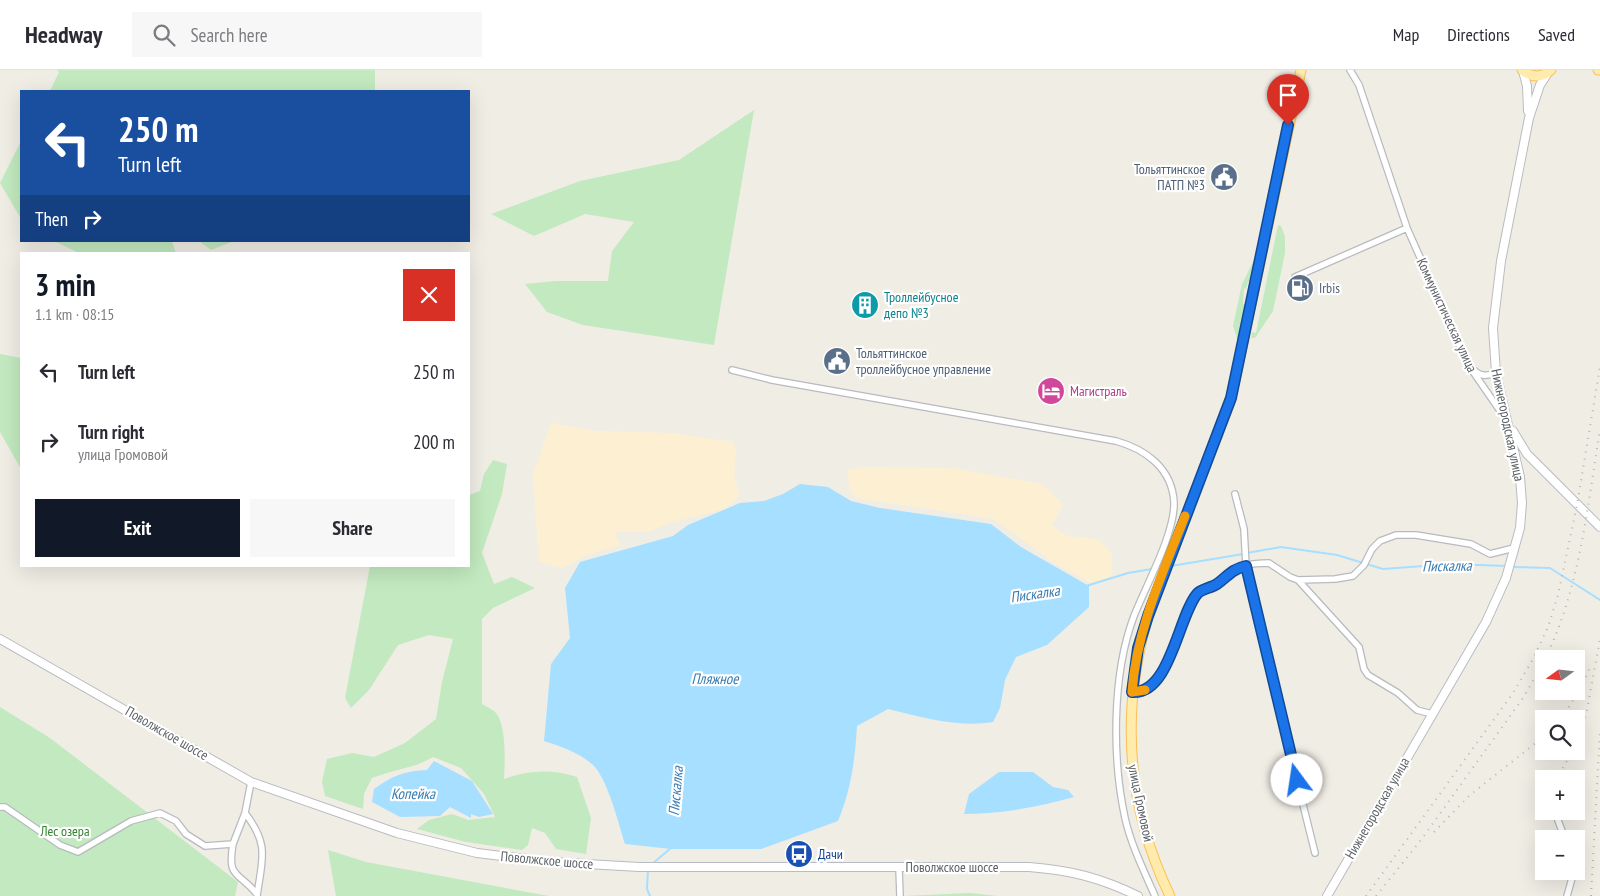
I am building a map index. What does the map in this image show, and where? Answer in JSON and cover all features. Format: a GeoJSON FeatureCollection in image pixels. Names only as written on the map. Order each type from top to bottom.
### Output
{"type":"FeatureCollection","features":[{"type":"Feature","properties":{"kind":"main road","name":"улица Громовой"},"geometry":{"type":"LineString","coordinates":[[1170,896],[1144,832],[1133,782],[1130,748],[1132,692],[1138,648],[1148,616],[1231,398],[1301,70]]}},
{"type":"Feature","properties":{"kind":"main road"},"geometry":{"type":"LineString","coordinates":[[1522,70],[1534,76],[1551,71]]}},
{"type":"Feature","properties":{"kind":"main road","name":"Нижнегородская улица"},"geometry":{"type":"LineString","coordinates":[[1522,70],[1528,95],[1528,118]]}},
{"type":"Feature","properties":{"kind":"main road","name":"Нижнегородская улица"},"geometry":{"type":"LineString","coordinates":[[1327,896],[1486,622],[1506,578],[1520,528],[1522,503],[1520,476],[1496,373],[1493,328],[1501,261],[1528,118],[1540,85],[1551,71]]}},
{"type":"Feature","properties":{"kind":"main road","name":"Коммунистическая улица"},"geometry":{"type":"LineString","coordinates":[[1509,425],[1526,454],[1600,527]]}},
{"type":"Feature","properties":{"kind":"main road","name":"Поволжское шоссе"},"geometry":{"type":"LineString","coordinates":[[0,638],[251,782],[397,834],[486,854],[552,862],[639,868],[1029,866],[1067,870],[1106,880],[1138,896]]}},
{"type":"Feature","properties":{"kind":"street","name":"Коммунистическая улица"},"geometry":{"type":"LineString","coordinates":[[1350,70],[1359,85],[1407,228],[1467,363],[1509,425]]}},
{"type":"Feature","properties":{"kind":"street"},"geometry":{"type":"LineString","coordinates":[[1295,277],[1407,228]]}},
{"type":"Feature","properties":{"kind":"street"},"geometry":{"type":"LineString","coordinates":[[1467,363],[1479,375],[1496,373]]}},
{"type":"Feature","properties":{"kind":"street"},"geometry":{"type":"LineString","coordinates":[[732,370],[772,380],[1116,440],[1134,446],[1152,457],[1171,488],[1173,515],[1168,533],[1133,618],[1128,638],[1120,676],[1117,748],[1126,819],[1155,896]]}},
{"type":"Feature","properties":{"kind":"street"},"geometry":{"type":"LineString","coordinates":[[1235,494],[1244,529],[1246,566],[1315,853]]}},
{"type":"Feature","properties":{"kind":"street"},"geometry":{"type":"LineString","coordinates":[[1132,692],[1143,691],[1151,686],[1162,671],[1196,595],[1217,584],[1230,572],[1246,566],[1269,563],[1290,578],[1298,580],[1335,579],[1353,576],[1364,565],[1372,549],[1380,541],[1396,535],[1416,535],[1471,544],[1490,554],[1514,548]]}},
{"type":"Feature","properties":{"kind":"street"},"geometry":{"type":"LineString","coordinates":[[1298,580],[1359,647],[1364,669],[1368,675],[1398,693],[1417,710],[1432,714]]}},
{"type":"Feature","properties":{"kind":"street"},"geometry":{"type":"LineString","coordinates":[[251,782],[245,813],[233,844],[230,862],[235,875],[247,882],[257,895]]}},
{"type":"Feature","properties":{"kind":"street"},"geometry":{"type":"LineString","coordinates":[[0,806],[5,807],[60,846],[78,852],[131,821],[160,812],[176,821],[186,834],[205,846],[233,844]]}},
{"type":"Feature","properties":{"kind":"street"},"geometry":{"type":"LineString","coordinates":[[245,813],[257,828],[264,847],[257,895]]}},
{"type":"Feature","properties":{"kind":"street"},"geometry":{"type":"LineString","coordinates":[[899,868],[900,896]]}},
{"type":"Feature","properties":{"kind":"street"},"geometry":{"type":"LineString","coordinates":[[1567,896],[1571,880]]}},
{"type":"Feature","properties":{"kind":"green space"},"geometry":{"type":"Polygon","coordinates":[[[57,70],[375,70],[375,90],[50,90],[59,72],[57,70]]]}},
{"type":"Feature","properties":{"kind":"green space"},"geometry":{"type":"Polygon","coordinates":[[[754,110],[714,345],[583,325],[547,312],[525,284],[556,281],[608,281],[612,251],[634,222],[585,214],[534,236],[491,214],[580,181],[679,160],[754,110]]]}},
{"type":"Feature","properties":{"kind":"green space"},"geometry":{"type":"Polygon","coordinates":[[[20,143],[20,217],[0,183],[20,143]]]}},
{"type":"Feature","properties":{"kind":"green space"},"geometry":{"type":"Polygon","coordinates":[[[1278,225],[1281,226],[1285,237],[1285,253],[1273,311],[1255,338],[1251,338],[1252,332],[1256,333],[1278,225]]]}},
{"type":"Feature","properties":{"kind":"green space"},"geometry":{"type":"Polygon","coordinates":[[[56,242],[172,242],[175,252],[77,252],[56,242]]]}},
{"type":"Feature","properties":{"kind":"green space"},"geometry":{"type":"Polygon","coordinates":[[[200,242],[231,242],[211,250],[200,242]]]}},
{"type":"Feature","properties":{"kind":"green space"},"geometry":{"type":"Polygon","coordinates":[[[1258,252],[1253,281],[1248,282],[1246,289],[1244,288],[1243,304],[1247,305],[1239,344],[1233,326],[1242,284],[1258,252]]]}},
{"type":"Feature","properties":{"kind":"green space"},"geometry":{"type":"Polygon","coordinates":[[[0,354],[20,358],[20,467],[0,432],[0,354]]]}},
{"type":"Feature","properties":{"kind":"green space"},"geometry":{"type":"Polygon","coordinates":[[[493,460],[507,464],[502,494],[482,553],[494,584],[512,577],[535,588],[493,608],[482,619],[482,704],[495,712],[501,722],[505,764],[504,779],[531,772],[549,772],[577,777],[591,818],[586,854],[556,849],[545,833],[532,828],[528,845],[522,850],[466,842],[417,829],[429,820],[452,814],[468,820],[495,817],[484,794],[461,768],[433,757],[419,764],[372,778],[364,794],[363,809],[325,796],[322,782],[327,759],[352,753],[374,757],[405,743],[436,719],[442,682],[453,639],[429,635],[398,645],[369,690],[351,708],[345,698],[370,567],[470,567],[470,495],[480,491],[484,474],[493,460]]]}},
{"type":"Feature","properties":{"kind":"green space","name":"Лес озера"},"geometry":{"type":"Polygon","coordinates":[[[0,707],[50,738],[238,882],[235,896],[0,896],[0,707]]]}},
{"type":"Feature","properties":{"kind":"green space"},"geometry":{"type":"Polygon","coordinates":[[[328,850],[366,862],[549,896],[336,896],[328,850]]]}},
{"type":"Feature","properties":{"kind":"green space"},"geometry":{"type":"Polygon","coordinates":[[[970,893],[998,896],[903,896],[970,893]]]}},
{"type":"Feature","properties":{"kind":"sand"},"geometry":{"type":"Polygon","coordinates":[[[551,423],[595,431],[672,433],[733,442],[736,451],[734,476],[740,495],[725,509],[669,523],[648,532],[616,532],[617,540],[621,545],[586,555],[563,568],[539,562],[533,474],[551,423]]]}},
{"type":"Feature","properties":{"kind":"sand"},"geometry":{"type":"Polygon","coordinates":[[[863,467],[953,468],[1042,484],[1063,504],[1052,525],[1067,536],[1098,539],[1112,553],[1112,576],[1091,583],[1056,564],[994,519],[857,498],[849,491],[848,470],[863,467]]]}},
{"type":"Feature","properties":{"kind":"water","name":"Пляжное"},"geometry":{"type":"Polygon","coordinates":[[[800,484],[828,487],[851,501],[880,508],[991,524],[1021,547],[1089,586],[1089,607],[1047,645],[1016,657],[1005,680],[1000,708],[993,722],[953,723],[888,709],[857,726],[852,775],[838,821],[761,849],[671,849],[625,844],[612,802],[598,771],[576,753],[544,741],[551,664],[570,638],[565,588],[580,562],[673,536],[688,525],[740,503],[764,501],[783,494],[800,484]]]}},
{"type":"Feature","properties":{"kind":"water","name":"Копейка"},"geometry":{"type":"Polygon","coordinates":[[[434,761],[472,781],[493,814],[479,817],[471,814],[471,818],[450,807],[440,816],[400,817],[372,802],[374,789],[381,784],[405,773],[427,770],[434,761]]]}},
{"type":"Feature","properties":{"kind":"water"},"geometry":{"type":"Polygon","coordinates":[[[999,772],[1033,772],[1053,787],[1068,790],[1074,797],[1019,809],[992,813],[964,814],[969,794],[999,772]]]}},
{"type":"Feature","properties":{"kind":"waterway","name":"Пискалка"},"geometry":{"type":"LineString","coordinates":[[1247,553],[1281,547],[1337,555],[1383,569],[1450,564],[1507,566]]}},
{"type":"Feature","properties":{"kind":"waterway","name":"Пискалка"},"geometry":{"type":"LineString","coordinates":[[1171,566],[1243,554]]}},
{"type":"Feature","properties":{"kind":"waterway","name":"Пискалка"},"geometry":{"type":"LineString","coordinates":[[1086,586],[1128,573],[1164,567]]}},
{"type":"Feature","properties":{"kind":"waterway","name":"Пискалка"},"geometry":{"type":"LineString","coordinates":[[1512,567],[1550,568],[1600,600]]}},
{"type":"Feature","properties":{"kind":"waterway","name":"Пискалка"},"geometry":{"type":"LineString","coordinates":[[652,864],[671,848]]}},
{"type":"Feature","properties":{"kind":"waterway","name":"Пискалка"},"geometry":{"type":"LineString","coordinates":[[648,869],[647,889],[650,896]]}},
{"type":"Feature","properties":{"kind":"railway"},"geometry":{"type":"LineString","coordinates":[[1366,896],[1513,693],[1533,659],[1548,627],[1558,595],[1577,505],[1600,367]]}},
{"type":"Feature","properties":{"kind":"railway"},"geometry":{"type":"LineString","coordinates":[[1549,650],[1567,604],[1581,547],[1600,430]]}},
{"type":"Feature","properties":{"kind":"railway"},"geometry":{"type":"LineString","coordinates":[[1585,718],[1600,639]]}},
{"type":"Feature","properties":{"kind":"railway"},"geometry":{"type":"LineString","coordinates":[[1567,710],[1582,686],[1591,665]]}},
{"type":"Feature","properties":{"kind":"railway"},"geometry":{"type":"LineString","coordinates":[[1376,896],[1421,840],[1523,698],[1535,677]]}},
{"type":"Feature","properties":{"kind":"railway"},"geometry":{"type":"LineString","coordinates":[[1591,896],[1600,731]]}},
{"type":"Feature","properties":{"kind":"railway"},"geometry":{"type":"LineString","coordinates":[[1434,832],[1470,795],[1535,744]]}},
{"type":"Feature","properties":{"kind":"railway"},"geometry":{"type":"LineString","coordinates":[[1561,770],[1568,760]]}},
{"type":"Feature","properties":{"kind":"slow traffic"},"geometry":{"type":"LineString","coordinates":[[1145,690],[1139,693],[1132,692],[1138,648],[1158,586],[1185,516]]}},
{"type":"Feature","properties":{"kind":"place","name":"Тольяттинское ПАТП №3"},"geometry":{"type":"Point","coordinates":[1224,177]}},
{"type":"Feature","properties":{"kind":"place","name":"Irbis"},"geometry":{"type":"Point","coordinates":[1300,288]}},
{"type":"Feature","properties":{"kind":"place","name":"Троллейбусное депо №3"},"geometry":{"type":"Point","coordinates":[865,305]}},
{"type":"Feature","properties":{"kind":"place","name":"Тольяттинское троллейбусное управление"},"geometry":{"type":"Point","coordinates":[837,361]}},
{"type":"Feature","properties":{"kind":"place","name":"Магистраль"},"geometry":{"type":"Point","coordinates":[1051,391]}},
{"type":"Feature","properties":{"kind":"place","name":"Дачи"},"geometry":{"type":"Point","coordinates":[799,854]}},
{"type":"Feature","properties":{"kind":"route"},"geometry":{"type":"LineString","coordinates":[[1288,125],[1231,398],[1148,616],[1138,648],[1132,692],[1139,693],[1151,686],[1162,671],[1196,595],[1200,591],[1217,584],[1230,572],[1239,567],[1246,566],[1253,603],[1297,780]]}}]}
